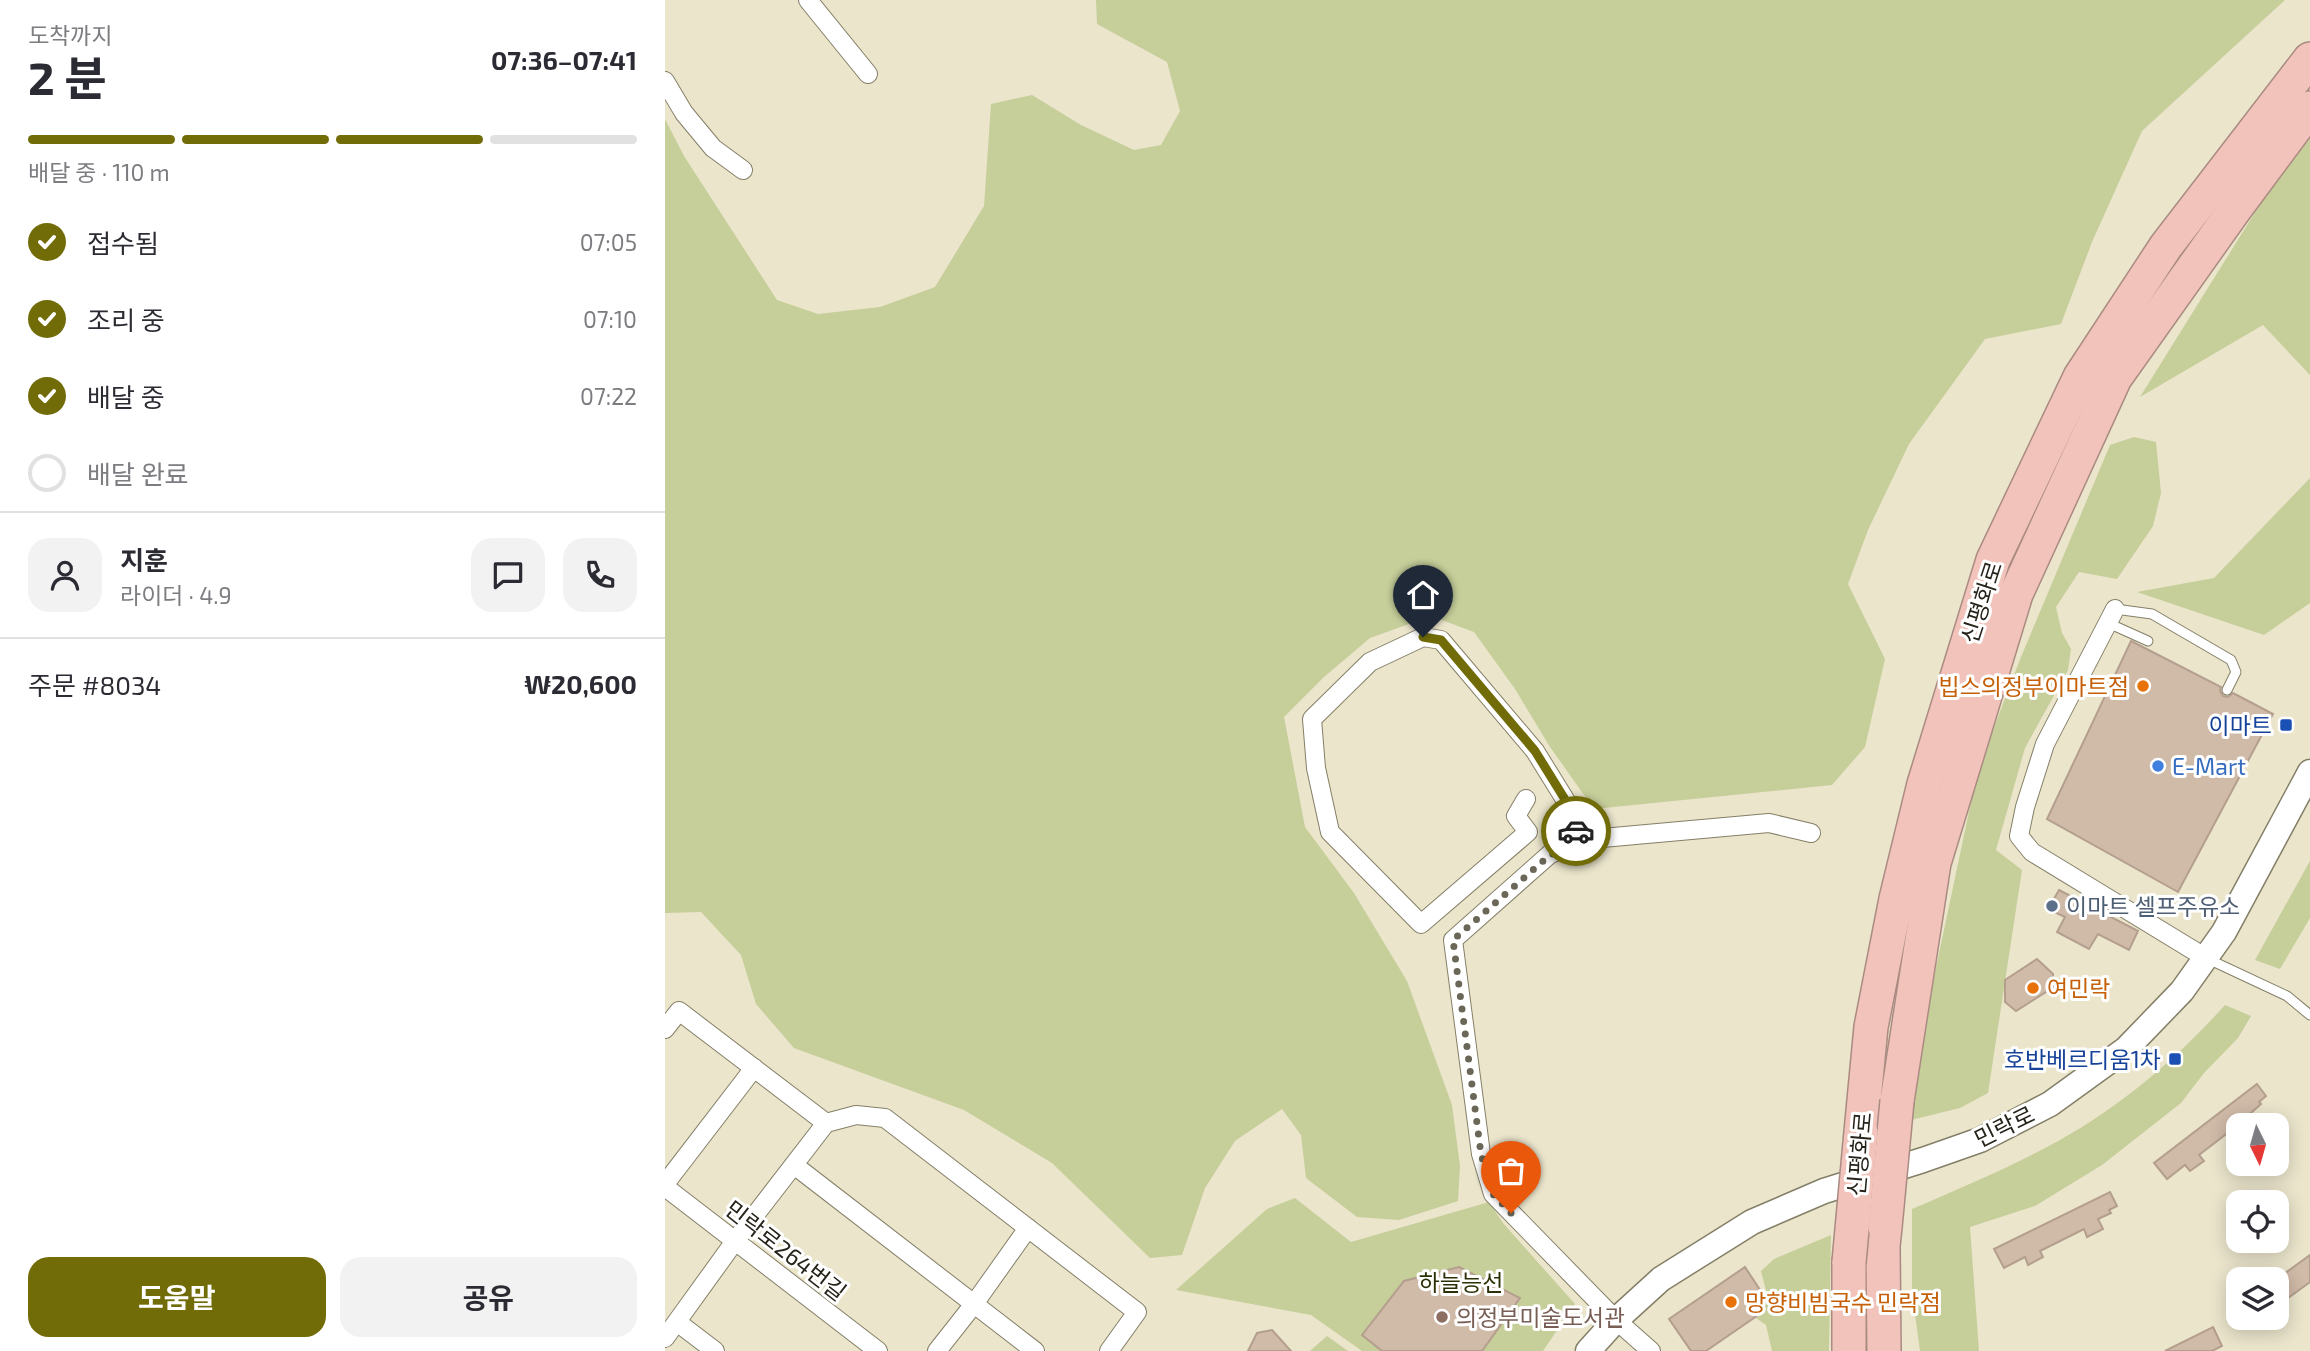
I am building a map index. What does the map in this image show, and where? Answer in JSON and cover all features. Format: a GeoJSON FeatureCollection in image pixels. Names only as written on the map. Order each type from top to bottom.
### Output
{"type":"FeatureCollection","features":[{"type":"Feature","properties":{"kind":"highway","name":"신평화로"},"geometry":{"type":"LineString","coordinates":[[1849,1351],[1849,1262],[1871,1027],[1896,899],[1924,784],[1993,561],[2080,377],[2166,246],[2310,59]]}},
{"type":"Feature","properties":{"kind":"highway","name":"신평화로"},"geometry":{"type":"LineString","coordinates":[[1884,1351],[1884,1237],[1897,1101],[1934,863],[2016,594],[2115,378],[2310,108]]}},
{"type":"Feature","properties":{"kind":"highway"},"geometry":{"type":"LineString","coordinates":[[1884,1237],[1903,1351]]}},
{"type":"Feature","properties":{"kind":"main road","name":"민락로"},"geometry":{"type":"LineString","coordinates":[[1588,1351],[1616,1320],[1661,1279],[1752,1222],[1824,1191],[1980,1140],[2050,1104],[2126,1049],[2182,991],[2224,932],[2310,772]]}},
{"type":"Feature","properties":{"kind":"street"},"geometry":{"type":"LineString","coordinates":[[808,0],[868,74]]}},
{"type":"Feature","properties":{"kind":"street"},"geometry":{"type":"LineString","coordinates":[[665,81],[684,113],[713,148],[744,170]]}},
{"type":"Feature","properties":{"kind":"street"},"geometry":{"type":"LineString","coordinates":[[2111,616],[2045,744],[2025,807],[2019,836],[2032,852],[2206,958]]}},
{"type":"Feature","properties":{"kind":"street"},"geometry":{"type":"LineString","coordinates":[[1525,799],[1516,816],[1528,832],[1421,924],[1329,832],[1316,768],[1312,719],[1370,662],[1423,637],[1441,640],[1535,751],[1574,814],[1578,844]]}},
{"type":"Feature","properties":{"kind":"street"},"geometry":{"type":"LineString","coordinates":[[1651,1351],[1616,1320],[1493,1194],[1481,1154],[1453,940],[1550,855],[1591,839],[1769,823],[1811,833]]}},
{"type":"Feature","properties":{"kind":"street"},"geometry":{"type":"LineString","coordinates":[[665,1028],[679,1011],[826,1123]]}},
{"type":"Feature","properties":{"kind":"street"},"geometry":{"type":"LineString","coordinates":[[665,1186],[754,1068]]}},
{"type":"Feature","properties":{"kind":"street"},"geometry":{"type":"LineString","coordinates":[[665,1338],[735,1241],[826,1123],[856,1115],[885,1118],[1137,1312],[1109,1351]]}},
{"type":"Feature","properties":{"kind":"street"},"geometry":{"type":"LineString","coordinates":[[794,1165],[1035,1351]]}},
{"type":"Feature","properties":{"kind":"street","name":"민락로264번길"},"geometry":{"type":"LineString","coordinates":[[665,1186],[878,1351]]}},
{"type":"Feature","properties":{"kind":"street"},"geometry":{"type":"LineString","coordinates":[[937,1351],[1028,1228]]}},
{"type":"Feature","properties":{"kind":"street"},"geometry":{"type":"LineString","coordinates":[[677,1322],[715,1351]]}},
{"type":"Feature","properties":{"kind":"lane"},"geometry":{"type":"LineString","coordinates":[[2111,616],[2152,614],[2231,660],[2236,672],[2227,690]]}},
{"type":"Feature","properties":{"kind":"lane"},"geometry":{"type":"LineString","coordinates":[[2111,616],[2148,641]]}},
{"type":"Feature","properties":{"kind":"lane"},"geometry":{"type":"LineString","coordinates":[[2206,958],[2287,996],[2310,1015]]}},
{"type":"Feature","properties":{"kind":"green space"},"geometry":{"type":"Polygon","coordinates":[[[1096,0],[2285,0],[2142,131],[2092,242],[2061,324],[1985,339],[1909,444],[1868,530],[1848,584],[1885,659],[1865,747],[1832,785],[1594,809],[1474,632],[1431,616],[1370,638],[1324,677],[1284,717],[1305,827],[1354,893],[1407,981],[1452,1105],[1460,1166],[1458,1201],[1399,1220],[1357,1217],[1306,1178],[1301,1135],[1282,1109],[1235,1141],[1205,1188],[1182,1255],[1150,1258],[1052,1163],[964,1110],[794,1048],[756,1004],[741,955],[701,912],[665,913],[665,119],[684,156],[777,300],[818,314],[880,307],[935,287],[984,206],[991,104],[1032,95],[1081,125],[1134,150],[1161,145],[1180,111],[1167,62],[1097,24],[1096,0]]]}},
{"type":"Feature","properties":{"kind":"green space"},"geometry":{"type":"Polygon","coordinates":[[[2310,124],[2310,375],[2263,325],[2140,397],[2310,124]]]}},
{"type":"Feature","properties":{"kind":"green space"},"geometry":{"type":"Polygon","coordinates":[[[2134,437],[2156,442],[2161,493],[2153,526],[2117,579],[2079,572],[2056,607],[2062,633],[2071,649],[2068,670],[2025,748],[1996,850],[2022,870],[1988,1093],[1960,1108],[1911,1120],[1926,1015],[1978,769],[2021,657],[2110,445],[2134,437]]]}},
{"type":"Feature","properties":{"kind":"green space"},"geometry":{"type":"Polygon","coordinates":[[[2310,478],[2310,603],[2264,635],[2137,592],[2214,578],[2310,478]]]}},
{"type":"Feature","properties":{"kind":"green space"},"geometry":{"type":"Polygon","coordinates":[[[2310,861],[2310,918],[2280,969],[2255,960],[2310,861]]]}},
{"type":"Feature","properties":{"kind":"green space"},"geometry":{"type":"Polygon","coordinates":[[[2225,1005],[2251,1016],[2238,1038],[2204,1073],[2181,1103],[2102,1165],[2035,1206],[1970,1227],[1979,1351],[1920,1351],[1912,1292],[1912,1209],[2020,1161],[2102,1114],[2158,1071],[2225,1005]]]}},
{"type":"Feature","properties":{"kind":"green space","name":"하늘능선"},"geometry":{"type":"Polygon","coordinates":[[[1295,1198],[1351,1242],[1489,1202],[1503,1223],[1575,1304],[1543,1351],[1362,1351],[1311,1315],[1176,1290],[1267,1209],[1295,1198]]]}},
{"type":"Feature","properties":{"kind":"green space"},"geometry":{"type":"Polygon","coordinates":[[[1831,1235],[1829,1351],[1772,1351],[1766,1325],[1756,1318],[1766,1312],[1758,1301],[1767,1295],[1761,1271],[1774,1259],[1831,1235]]]}},
{"type":"Feature","properties":{"kind":"green space"},"geometry":{"type":"Polygon","coordinates":[[[1327,1336],[1348,1351],[1310,1351],[1327,1336]]]}},
{"type":"Feature","properties":{"kind":"building","name":"E-Mart"},"geometry":{"type":"Polygon","coordinates":[[[2131,641],[2221,687],[2223,696],[2228,697],[2233,693],[2273,714],[2178,892],[2047,819],[2131,641]]]}},
{"type":"Feature","properties":{"kind":"building"},"geometry":{"type":"Polygon","coordinates":[[[2059,890],[2138,931],[2129,950],[2098,934],[2089,949],[2057,932],[2065,917],[2048,909],[2059,890]]]}},
{"type":"Feature","properties":{"kind":"building"},"geometry":{"type":"Polygon","coordinates":[[[2037,959],[2053,974],[2054,987],[2016,1011],[2005,1002],[2005,980],[2037,959]]]}},
{"type":"Feature","properties":{"kind":"building"},"geometry":{"type":"Polygon","coordinates":[[[2257,1084],[2266,1096],[2251,1113],[2226,1113],[2226,1134],[2199,1155],[2204,1161],[2190,1171],[2185,1165],[2167,1179],[2154,1163],[2257,1084]]]}},
{"type":"Feature","properties":{"kind":"building"},"geometry":{"type":"Polygon","coordinates":[[[2110,1192],[2117,1206],[2109,1210],[2111,1213],[2098,1219],[2103,1229],[2087,1237],[2084,1229],[2040,1251],[2043,1257],[2028,1265],[2025,1257],[2004,1268],[1994,1249],[2110,1192]]]}},
{"type":"Feature","properties":{"kind":"building"},"geometry":{"type":"Polygon","coordinates":[[[2310,1255],[2310,1282],[2289,1297],[2289,1270],[2310,1255]]]}},
{"type":"Feature","properties":{"kind":"building","name":"의정부미술도서관"},"geometry":{"type":"Polygon","coordinates":[[[1459,1267],[1520,1298],[1482,1351],[1382,1351],[1362,1335],[1404,1281],[1459,1267]]]}},
{"type":"Feature","properties":{"kind":"building"},"geometry":{"type":"Polygon","coordinates":[[[1745,1267],[1764,1296],[1757,1301],[1764,1311],[1706,1351],[1691,1351],[1669,1319],[1745,1267]]]}},
{"type":"Feature","properties":{"kind":"building"},"geometry":{"type":"Polygon","coordinates":[[[2213,1327],[2222,1346],[2212,1351],[2165,1351],[2213,1327]]]}},
{"type":"Feature","properties":{"kind":"building"},"geometry":{"type":"Polygon","coordinates":[[[1272,1330],[1291,1351],[1248,1351],[1257,1333],[1272,1330]]]}},
{"type":"Feature","properties":{"kind":"way so far"},"geometry":{"type":"LineString","coordinates":[[1511,1213],[1493,1194],[1481,1154],[1453,940],[1550,855],[1578,844],[1576,831]]}},
{"type":"Feature","properties":{"kind":"place","name":"빕스의정부이마트점"},"geometry":{"type":"Point","coordinates":[2143,686]}},
{"type":"Feature","properties":{"kind":"place","name":"이마트"},"geometry":{"type":"Point","coordinates":[2286,725]}},
{"type":"Feature","properties":{"kind":"place","name":"E-Mart"},"geometry":{"type":"Point","coordinates":[2158,766]}},
{"type":"Feature","properties":{"kind":"place","name":"이마트 셀프주유소"},"geometry":{"type":"Point","coordinates":[2052,906]}},
{"type":"Feature","properties":{"kind":"place","name":"여민락"},"geometry":{"type":"Point","coordinates":[2033,988]}},
{"type":"Feature","properties":{"kind":"place","name":"호반베르디움1차"},"geometry":{"type":"Point","coordinates":[2175,1059]}},
{"type":"Feature","properties":{"kind":"place","name":"망향비빔국수 민락점"},"geometry":{"type":"Point","coordinates":[1731,1302]}},
{"type":"Feature","properties":{"kind":"place","name":"의정부미술도서관"},"geometry":{"type":"Point","coordinates":[1442,1317]}},
{"type":"Feature","properties":{"kind":"route"},"geometry":{"type":"LineString","coordinates":[[1423,637],[1441,640],[1535,751],[1574,814],[1576,831]]}}]}
